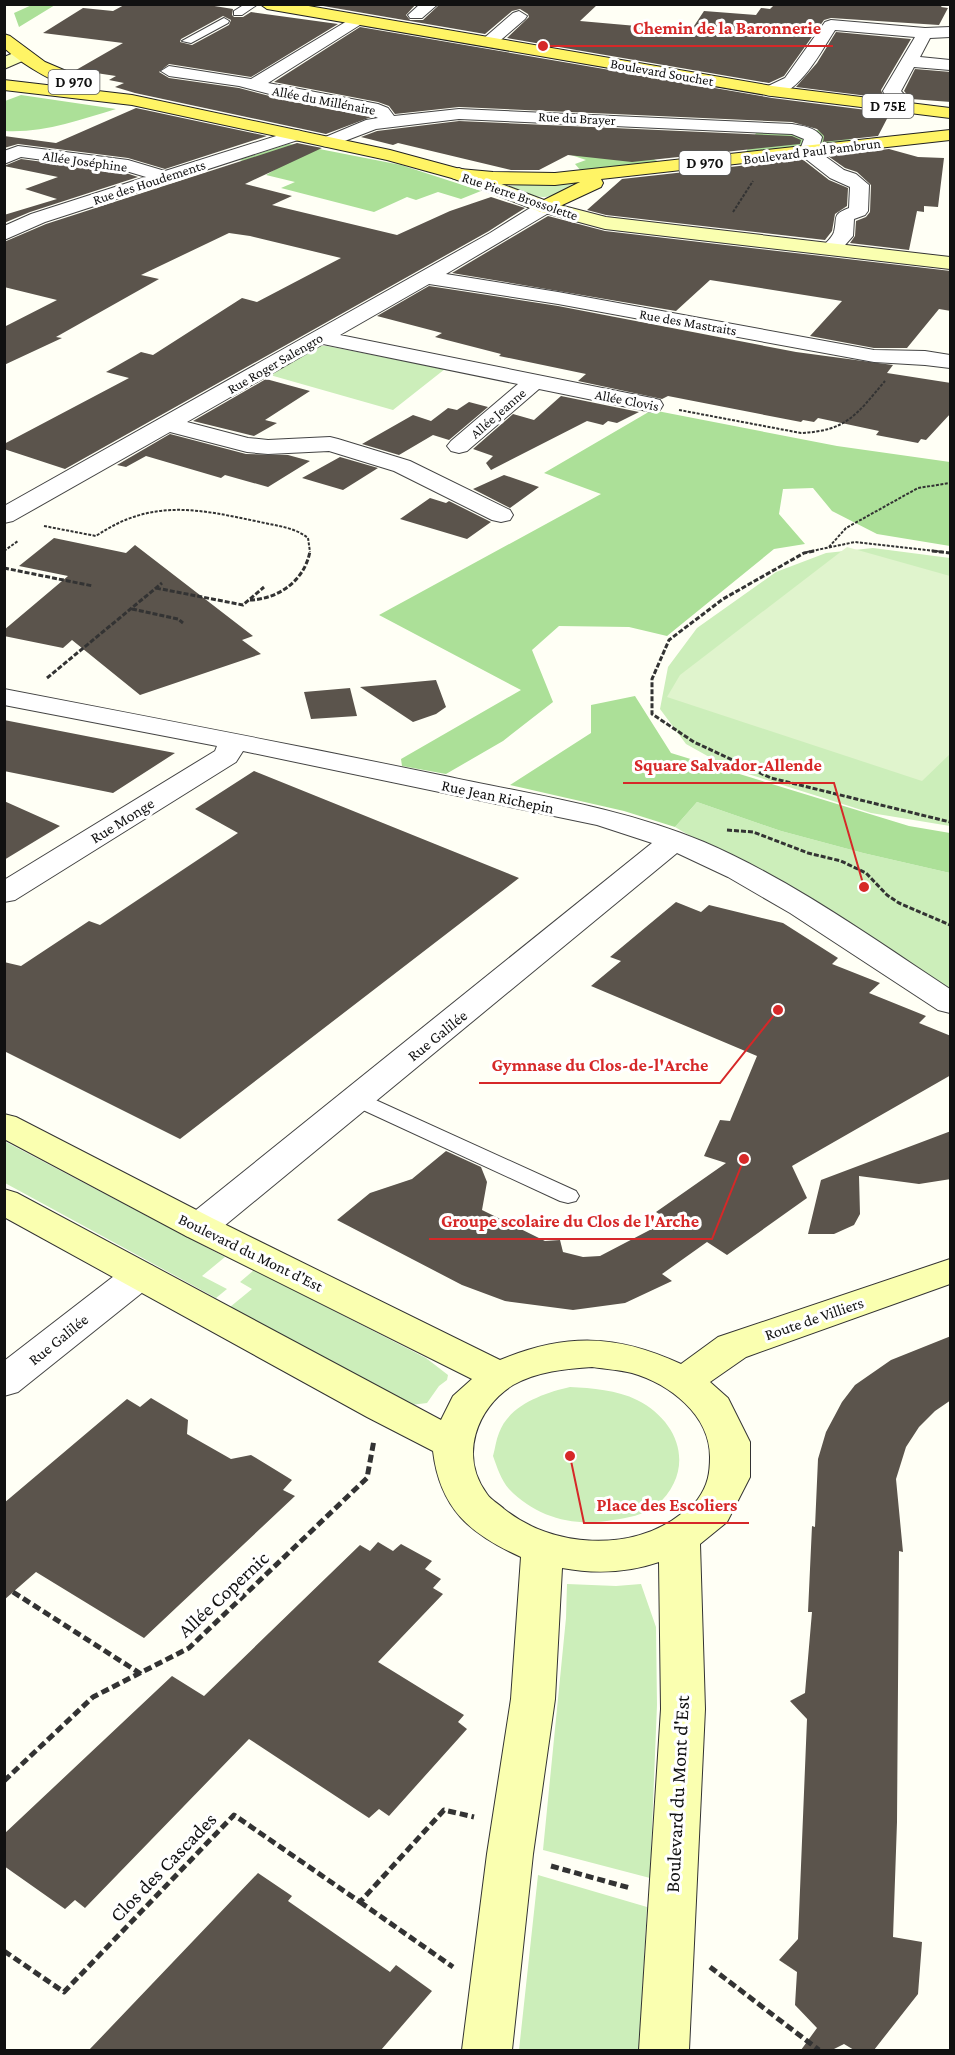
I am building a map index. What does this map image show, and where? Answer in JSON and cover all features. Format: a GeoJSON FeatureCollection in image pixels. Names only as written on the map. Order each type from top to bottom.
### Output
{"type":"FeatureCollection","features":[{"type":"Feature","properties":{"kind":"main road","name":"Boulevard Souchet"},"geometry":{"type":"LineString","coordinates":[[267,4],[772,91],[951,113]]}},
{"type":"Feature","properties":{"kind":"main road"},"geometry":{"type":"LineString","coordinates":[[4,63],[11,48]]}},
{"type":"Feature","properties":{"kind":"main road","name":"D 970"},"geometry":{"type":"LineString","coordinates":[[11,48],[56,75],[132,100]]}},
{"type":"Feature","properties":{"kind":"main road"},"geometry":{"type":"LineString","coordinates":[[4,85],[132,100]]}},
{"type":"Feature","properties":{"kind":"main road"},"geometry":{"type":"LineString","coordinates":[[825,98],[859,108],[907,116],[925,123],[929,128],[909,140]]}},
{"type":"Feature","properties":{"kind":"main road","name":"Rue Pierre Brossolette"},"geometry":{"type":"LineString","coordinates":[[132,100],[390,155],[459,174],[545,207],[614,225],[951,262]]}},
{"type":"Feature","properties":{"kind":"main road","name":"Boulevard Paul Pambrun"},"geometry":{"type":"LineString","coordinates":[[459,174],[493,178],[555,179],[951,135]]}},
{"type":"Feature","properties":{"kind":"main road"},"geometry":{"type":"LineString","coordinates":[[545,207],[593,183],[690,165]]}},
{"type":"Feature","properties":{"kind":"main road","name":"Boulevard du Mont d'Est"},"geometry":{"type":"LineString","coordinates":[[4,1125],[200,1227],[499,1376]]}},
{"type":"Feature","properties":{"kind":"main road"},"geometry":{"type":"LineString","coordinates":[[4,1201],[381,1407],[453,1443]]}},
{"type":"Feature","properties":{"kind":"main road","name":"Route de Villiers"},"geometry":{"type":"LineString","coordinates":[[684,1381],[732,1347],[951,1270]]}},
{"type":"Feature","properties":{"kind":"main road"},"geometry":{"type":"LineString","coordinates":[[592,1353],[641,1360],[684,1381],[714,1408],[730,1442],[730,1477],[712,1511],[679,1538],[637,1553],[589,1557],[542,1549],[503,1531],[473,1506],[456,1475],[453,1443],[467,1406],[499,1376],[542,1358],[592,1353]]}},
{"type":"Feature","properties":{"kind":"main road","name":"Boulevard du Mont d'Est"},"geometry":{"type":"LineString","coordinates":[[664,2050],[683,1709],[679,1538]]}},
{"type":"Feature","properties":{"kind":"main road"},"geometry":{"type":"LineString","coordinates":[[487,2050],[510,1854],[533,1699],[542,1549]]}},
{"type":"Feature","properties":{"kind":"street"},"geometry":{"type":"LineString","coordinates":[[416,15],[431,4]]}},
{"type":"Feature","properties":{"kind":"street"},"geometry":{"type":"LineString","coordinates":[[489,42],[525,17]]}},
{"type":"Feature","properties":{"kind":"street","name":"Allée du Millénaire"},"geometry":{"type":"LineString","coordinates":[[255,84],[357,20]]}},
{"type":"Feature","properties":{"kind":"street"},"geometry":{"type":"LineString","coordinates":[[772,91],[791,82],[831,26],[925,33],[951,32]]}},
{"type":"Feature","properties":{"kind":"street"},"geometry":{"type":"LineString","coordinates":[[907,108],[892,91],[925,33]]}},
{"type":"Feature","properties":{"kind":"street"},"geometry":{"type":"LineString","coordinates":[[909,61],[951,65]]}},
{"type":"Feature","properties":{"kind":"street","name":"Allée du Millénaire"},"geometry":{"type":"LineString","coordinates":[[169,71],[255,84],[289,94],[372,108],[382,112],[389,121]]}},
{"type":"Feature","properties":{"kind":"street","name":"Rue du Brayer"},"geometry":{"type":"LineString","coordinates":[[328,142],[362,126],[389,121],[459,114],[484,114],[792,129],[806,132],[813,137],[808,152]]}},
{"type":"Feature","properties":{"kind":"street","name":"Rue des Houdements"},"geometry":{"type":"LineString","coordinates":[[4,234],[38,218],[295,135]]}},
{"type":"Feature","properties":{"kind":"street","name":"Allée Joséphine"},"geometry":{"type":"LineString","coordinates":[[4,159],[18,151],[128,166],[167,177]]}},
{"type":"Feature","properties":{"kind":"street"},"geometry":{"type":"LineString","coordinates":[[808,152],[837,174],[860,185],[858,211],[845,216],[843,236],[831,249]]}},
{"type":"Feature","properties":{"kind":"street","name":"Rue Roger Salengro"},"geometry":{"type":"LineString","coordinates":[[4,516],[545,207]]}},
{"type":"Feature","properties":{"kind":"street","name":"Rue des Mastraits"},"geometry":{"type":"LineString","coordinates":[[426,277],[558,298],[874,356],[951,362]]}},
{"type":"Feature","properties":{"kind":"street","name":"Allée Clovis"},"geometry":{"type":"LineString","coordinates":[[320,337],[652,405]]}},
{"type":"Feature","properties":{"kind":"street","name":"Allée Jeanne"},"geometry":{"type":"LineString","coordinates":[[459,447],[536,380]]}},
{"type":"Feature","properties":{"kind":"street"},"geometry":{"type":"LineString","coordinates":[[168,424],[247,445],[268,447],[330,444],[402,466],[501,515]]}},
{"type":"Feature","properties":{"kind":"street","name":"Rue Jean Richepin"},"geometry":{"type":"LineString","coordinates":[[13,698],[234,741],[603,818],[707,855],[795,903],[951,1003]]}},
{"type":"Feature","properties":{"kind":"street","name":"Rue Monge"},"geometry":{"type":"LineString","coordinates":[[4,893],[226,756],[234,741]]}},
{"type":"Feature","properties":{"kind":"street","name":"Rue Galilée"},"geometry":{"type":"LineString","coordinates":[[200,1227],[673,841]]}},
{"type":"Feature","properties":{"kind":"street","name":"Rue Galilée"},"geometry":{"type":"LineString","coordinates":[[4,1382],[140,1275]]}},
{"type":"Feature","properties":{"kind":"lane"},"geometry":{"type":"LineString","coordinates":[[238,13],[253,4]]}},
{"type":"Feature","properties":{"kind":"lane"},"geometry":{"type":"LineString","coordinates":[[187,41],[224,21]]}},
{"type":"Feature","properties":{"kind":"lane"},"geometry":{"type":"LineString","coordinates":[[358,1099],[568,1196]]}},
{"type":"Feature","properties":{"kind":"path"},"geometry":{"type":"LineString","coordinates":[[717,236],[771,156]]}},
{"type":"Feature","properties":{"kind":"path","name":"Allée Clovis"},"geometry":{"type":"LineString","coordinates":[[652,405],[801,433],[835,430],[845,426],[904,357]]}},
{"type":"Feature","properties":{"kind":"path"},"geometry":{"type":"LineString","coordinates":[[828,547],[846,528],[918,488],[951,483]]}},
{"type":"Feature","properties":{"kind":"path"},"geometry":{"type":"LineString","coordinates":[[38,525],[96,536],[112,523],[131,515],[199,509],[292,529],[308,538],[312,549],[310,555],[289,586],[274,596],[250,600]]}},
{"type":"Feature","properties":{"kind":"path"},"geometry":{"type":"LineString","coordinates":[[4,551],[21,538]]}},
{"type":"Feature","properties":{"kind":"path"},"geometry":{"type":"LineString","coordinates":[[951,553],[855,542],[804,553],[723,599],[669,640],[652,679],[652,714],[694,742],[771,778],[951,822]]}},
{"type":"Feature","properties":{"kind":"path"},"geometry":{"type":"LineString","coordinates":[[4,568],[93,586]]}},
{"type":"Feature","properties":{"kind":"path"},"geometry":{"type":"LineString","coordinates":[[13,698],[162,583]]}},
{"type":"Feature","properties":{"kind":"path"},"geometry":{"type":"LineString","coordinates":[[156,588],[243,605],[264,587]]}},
{"type":"Feature","properties":{"kind":"path"},"geometry":{"type":"LineString","coordinates":[[131,608],[178,619],[183,623]]}},
{"type":"Feature","properties":{"kind":"path"},"geometry":{"type":"LineString","coordinates":[[673,841],[718,830],[753,832],[808,853],[841,861],[866,873],[887,895],[899,903],[951,925]]}},
{"type":"Feature","properties":{"kind":"path","name":"Allée Copernic"},"geometry":{"type":"LineString","coordinates":[[4,1781],[93,1697],[189,1648],[367,1478],[381,1407]]}},
{"type":"Feature","properties":{"kind":"path"},"geometry":{"type":"LineString","coordinates":[[13,1592],[141,1674]]}},
{"type":"Feature","properties":{"kind":"path"},"geometry":{"type":"LineString","coordinates":[[494,1996],[360,1902],[444,1810],[474,1817],[510,1854],[671,1900]]}},
{"type":"Feature","properties":{"kind":"path","name":"Clos des Cascades"},"geometry":{"type":"LineString","coordinates":[[4,1951],[64,1992],[234,1815],[360,1902]]}},
{"type":"Feature","properties":{"kind":"path"},"geometry":{"type":"LineString","coordinates":[[668,1961],[711,1967],[819,2050]]}},
{"type":"Feature","properties":{"kind":"green space"},"geometry":{"type":"Polygon","coordinates":[[[34,4],[55,5],[19,27],[14,13],[34,4]]]}},
{"type":"Feature","properties":{"kind":"green space"},"geometry":{"type":"Polygon","coordinates":[[[21,95],[116,109],[48,128],[5,131],[5,101],[21,95]]]}},
{"type":"Feature","properties":{"kind":"green space"},"geometry":{"type":"Polygon","coordinates":[[[757,131],[846,132],[851,139],[841,143],[745,154],[757,131]]]}},
{"type":"Feature","properties":{"kind":"green space"},"geometry":{"type":"Polygon","coordinates":[[[288,144],[401,165],[481,191],[461,199],[438,192],[416,200],[407,197],[374,212],[281,188],[295,182],[266,175],[276,169],[239,160],[288,144]]]}},
{"type":"Feature","properties":{"kind":"green space"},"geometry":{"type":"Polygon","coordinates":[[[571,155],[650,157],[661,163],[582,172],[575,164],[586,160],[571,155]]]}},
{"type":"Feature","properties":{"kind":"green space"},"geometry":{"type":"Polygon","coordinates":[[[579,180],[559,193],[545,197],[508,186],[579,180]]]}},
{"type":"Feature","properties":{"kind":"green space"},"geometry":{"type":"Polygon","coordinates":[[[319,346],[445,369],[393,410],[270,375],[319,346]]]}},
{"type":"Feature","properties":{"kind":"green space"},"geometry":{"type":"Polygon","coordinates":[[[652,410],[837,446],[950,462],[950,546],[877,534],[832,511],[813,488],[783,489],[779,514],[805,544],[774,549],[667,636],[629,627],[559,626],[532,650],[553,702],[503,741],[446,774],[402,766],[401,759],[521,690],[379,615],[601,494],[544,473],[652,410]]]}},
{"type":"Feature","properties":{"kind":"green space"},"geometry":{"type":"Polygon","coordinates":[[[847,547],[950,576],[950,754],[922,781],[667,697],[680,675],[847,547]]]}},
{"type":"Feature","properties":{"kind":"green space"},"geometry":{"type":"Polygon","coordinates":[[[873,548],[950,558],[950,826],[871,813],[729,768],[686,744],[660,709],[668,667],[697,628],[776,572],[826,553],[873,548]]]}},
{"type":"Feature","properties":{"kind":"green space"},"geometry":{"type":"Polygon","coordinates":[[[635,696],[671,753],[909,826],[950,833],[950,873],[781,831],[697,802],[675,827],[624,811],[510,785],[591,733],[591,705],[635,696]]]}},
{"type":"Feature","properties":{"kind":"green space"},"geometry":{"type":"Polygon","coordinates":[[[697,802],[781,831],[950,873],[950,989],[675,827],[697,802]]]}},
{"type":"Feature","properties":{"kind":"green space"},"geometry":{"type":"Polygon","coordinates":[[[4,1141],[225,1257],[202,1276],[227,1289],[216,1298],[5,1183],[4,1141]]]}},
{"type":"Feature","properties":{"kind":"green space"},"geometry":{"type":"Polygon","coordinates":[[[254,1270],[426,1358],[448,1375],[447,1380],[439,1386],[427,1403],[411,1405],[230,1307],[252,1289],[240,1282],[254,1270]]]}},
{"type":"Feature","properties":{"kind":"green space"},"geometry":{"type":"Polygon","coordinates":[[[570,1387],[621,1394],[652,1409],[664,1421],[673,1434],[678,1448],[679,1463],[676,1478],[656,1506],[641,1514],[624,1518],[598,1522],[570,1521],[532,1507],[506,1485],[493,1456],[504,1423],[528,1402],[570,1387]]]}},
{"type":"Feature","properties":{"kind":"green space"},"geometry":{"type":"Polygon","coordinates":[[[567,1584],[616,1586],[641,1584],[656,1627],[657,1705],[650,1878],[543,1850],[566,1618],[567,1584]]]}},
{"type":"Feature","properties":{"kind":"green space"},"geometry":{"type":"Polygon","coordinates":[[[538,1875],[647,1907],[639,2050],[519,2050],[538,1875]]]}},
{"type":"Feature","properties":{"kind":"building"},"geometry":{"type":"Polygon","coordinates":[[[126,4],[202,4],[233,9],[234,17],[243,17],[251,12],[338,24],[251,77],[169,64],[159,72],[169,78],[239,88],[289,101],[371,117],[326,134],[135,93],[115,87],[124,83],[109,80],[116,76],[76,70],[123,43],[43,33],[83,8],[113,11],[126,4]],[[223,16],[181,39],[180,42],[192,45],[229,25],[231,20],[223,16]]]}},
{"type":"Feature","properties":{"kind":"building"},"geometry":{"type":"Polygon","coordinates":[[[326,4],[416,4],[406,15],[410,20],[423,20],[440,4],[598,4],[580,21],[682,30],[692,29],[704,11],[756,15],[761,8],[770,9],[775,4],[943,4],[941,7],[948,8],[939,25],[831,18],[824,20],[784,76],[769,83],[507,38],[529,17],[520,9],[512,11],[485,34],[323,6],[326,4]]]}},
{"type":"Feature","properties":{"kind":"building"},"geometry":{"type":"Polygon","coordinates":[[[360,27],[772,98],[890,113],[878,136],[823,142],[824,136],[817,129],[792,122],[459,107],[395,114],[389,106],[378,102],[274,82],[360,27]]]}},
{"type":"Feature","properties":{"kind":"building"},"geometry":{"type":"Polygon","coordinates":[[[836,32],[911,39],[881,90],[884,98],[796,87],[817,63],[836,32]]]}},
{"type":"Feature","properties":{"kind":"building"},"geometry":{"type":"Polygon","coordinates":[[[915,69],[951,72],[951,102],[911,99],[904,91],[915,69]]]}},
{"type":"Feature","properties":{"kind":"building"},"geometry":{"type":"Polygon","coordinates":[[[136,108],[267,136],[165,169],[128,158],[18,144],[4,148],[4,136],[56,143],[136,108]]]}},
{"type":"Feature","properties":{"kind":"building"},"geometry":{"type":"Polygon","coordinates":[[[459,121],[792,136],[801,140],[800,144],[632,162],[568,155],[539,170],[511,170],[398,143],[393,145],[361,137],[377,131],[459,121]]]}},
{"type":"Feature","properties":{"kind":"building"},"geometry":{"type":"Polygon","coordinates":[[[297,143],[322,148],[245,184],[292,196],[272,205],[397,235],[450,211],[491,197],[525,208],[489,231],[65,469],[4,449],[4,444],[129,378],[106,372],[141,352],[153,355],[242,298],[257,302],[341,258],[229,233],[141,275],[159,279],[56,337],[62,338],[4,365],[4,327],[57,300],[4,287],[4,242],[46,224],[297,143]]]}},
{"type":"Feature","properties":{"kind":"building"},"geometry":{"type":"Polygon","coordinates":[[[889,149],[918,157],[944,158],[938,207],[924,206],[924,212],[917,211],[909,250],[850,243],[855,236],[856,221],[866,217],[870,212],[871,185],[857,172],[845,168],[828,156],[889,149]]]}},
{"type":"Feature","properties":{"kind":"building"},"geometry":{"type":"Polygon","coordinates":[[[21,159],[126,173],[138,177],[30,212],[4,223],[4,215],[57,199],[25,189],[58,177],[4,166],[21,159]]]}},
{"type":"Feature","properties":{"kind":"building"},"geometry":{"type":"Polygon","coordinates":[[[802,159],[829,180],[848,188],[847,206],[835,214],[832,231],[825,240],[606,215],[587,210],[622,179],[802,159]]]}},
{"type":"Feature","properties":{"kind":"building"},"geometry":{"type":"Polygon","coordinates":[[[548,216],[605,231],[951,271],[951,311],[939,309],[907,348],[874,348],[810,336],[842,301],[710,280],[676,311],[452,273],[548,216]]]}},
{"type":"Feature","properties":{"kind":"building"},"geometry":{"type":"Polygon","coordinates":[[[429,286],[558,306],[796,352],[893,365],[887,373],[951,383],[951,413],[926,440],[921,439],[918,443],[876,435],[879,431],[818,418],[814,422],[803,420],[801,422],[668,396],[662,399],[578,381],[586,374],[499,356],[501,354],[435,337],[442,333],[377,316],[429,286]]]}},
{"type":"Feature","properties":{"kind":"building"},"geometry":{"type":"Polygon","coordinates":[[[266,379],[310,391],[265,420],[277,423],[254,436],[193,421],[266,379]]]}},
{"type":"Feature","properties":{"kind":"building"},"geometry":{"type":"Polygon","coordinates":[[[561,396],[639,412],[617,423],[608,421],[603,425],[587,421],[491,470],[486,463],[493,456],[473,449],[513,414],[534,420],[561,396]]]}},
{"type":"Feature","properties":{"kind":"building"},"geometry":{"type":"Polygon","coordinates":[[[469,402],[488,407],[449,440],[433,435],[399,455],[362,444],[413,415],[431,421],[448,408],[457,410],[469,402]]]}},
{"type":"Feature","properties":{"kind":"building"},"geometry":{"type":"Polygon","coordinates":[[[170,434],[246,454],[288,455],[310,461],[268,487],[225,475],[221,478],[146,456],[126,467],[117,465],[170,434]]]}},
{"type":"Feature","properties":{"kind":"building"},"geometry":{"type":"Polygon","coordinates":[[[340,457],[378,468],[343,490],[302,478],[340,457]]]}},
{"type":"Feature","properties":{"kind":"building"},"geometry":{"type":"Polygon","coordinates":[[[504,475],[539,487],[510,508],[473,489],[504,475]]]}},
{"type":"Feature","properties":{"kind":"building"},"geometry":{"type":"Polygon","coordinates":[[[430,498],[446,503],[449,501],[491,522],[467,539],[400,519],[430,498]]]}},
{"type":"Feature","properties":{"kind":"building"},"geometry":{"type":"Polygon","coordinates":[[[54,538],[126,553],[135,545],[253,636],[242,640],[261,654],[140,695],[72,640],[63,648],[4,636],[4,630],[68,576],[19,566],[54,538]]]}},
{"type":"Feature","properties":{"kind":"building"},"geometry":{"type":"Polygon","coordinates":[[[436,680],[446,707],[436,714],[413,722],[360,687],[436,680]]]}},
{"type":"Feature","properties":{"kind":"building"},"geometry":{"type":"Polygon","coordinates":[[[350,688],[357,716],[311,719],[304,692],[350,688]]]}},
{"type":"Feature","properties":{"kind":"building"},"geometry":{"type":"Polygon","coordinates":[[[4,720],[175,753],[113,793],[4,771],[4,720]]]}},
{"type":"Feature","properties":{"kind":"building"},"geometry":{"type":"Polygon","coordinates":[[[254,771],[519,878],[180,1139],[4,1051],[4,962],[21,966],[89,921],[100,925],[238,833],[195,809],[254,771]]]}},
{"type":"Feature","properties":{"kind":"building"},"geometry":{"type":"Polygon","coordinates":[[[4,801],[60,826],[4,860],[4,801]]]}},
{"type":"Feature","properties":{"kind":"building"},"geometry":{"type":"Polygon","coordinates":[[[676,902],[701,912],[709,905],[783,923],[838,958],[832,964],[880,983],[869,993],[926,1016],[919,1023],[951,1036],[951,1075],[792,1166],[807,1198],[727,1255],[707,1242],[662,1274],[672,1281],[625,1303],[573,1310],[505,1301],[462,1285],[337,1220],[370,1193],[412,1179],[446,1151],[481,1167],[487,1182],[482,1210],[545,1241],[560,1240],[563,1252],[583,1257],[600,1256],[669,1220],[656,1212],[726,1163],[704,1156],[720,1120],[730,1121],[757,1056],[591,986],[621,961],[610,957],[676,902]]]}},
{"type":"Feature","properties":{"kind":"building"},"geometry":{"type":"Polygon","coordinates":[[[951,1131],[951,1179],[919,1184],[859,1176],[860,1214],[854,1225],[834,1234],[808,1234],[821,1180],[951,1131]]]}},
{"type":"Feature","properties":{"kind":"building"},"geometry":{"type":"Polygon","coordinates":[[[951,1336],[951,1400],[935,1411],[919,1427],[906,1447],[896,1479],[903,1552],[899,1551],[897,1822],[893,1937],[922,1942],[918,1994],[874,2050],[854,2050],[844,2044],[832,2050],[801,2050],[817,2028],[795,2005],[797,1972],[779,1960],[798,1939],[807,1719],[790,1701],[805,1693],[812,1612],[808,1612],[818,1459],[826,1432],[842,1402],[855,1385],[891,1360],[951,1336]]]}},
{"type":"Feature","properties":{"kind":"building"},"geometry":{"type":"Polygon","coordinates":[[[151,1398],[188,1420],[187,1434],[231,1459],[251,1455],[292,1480],[283,1490],[295,1496],[144,1638],[36,1572],[4,1600],[4,1503],[127,1399],[140,1407],[151,1398]]]}},
{"type":"Feature","properties":{"kind":"building"},"geometry":{"type":"Polygon","coordinates":[[[378,1542],[393,1551],[401,1544],[432,1561],[425,1569],[441,1579],[433,1588],[443,1594],[378,1662],[464,1715],[458,1722],[467,1729],[389,1816],[379,1809],[369,1818],[249,1739],[85,1908],[75,1900],[65,1909],[4,1866],[4,1834],[172,1676],[204,1696],[360,1545],[370,1551],[378,1542]]]}},
{"type":"Feature","properties":{"kind":"building"},"geometry":{"type":"Polygon","coordinates":[[[258,1873],[292,1896],[288,1901],[390,1972],[396,1965],[432,1991],[381,2050],[89,2050],[258,1873]]]}},
{"type":"Feature","properties":{"kind":"place","name":"Chemin de la Baronnerie"},"geometry":{"type":"Point","coordinates":[543,46]}},
{"type":"Feature","properties":{"kind":"place","name":"Square Salvador-Allende"},"geometry":{"type":"Point","coordinates":[864,887]}},
{"type":"Feature","properties":{"kind":"place","name":"Gymnase du Clos-de-l'Arche"},"geometry":{"type":"Point","coordinates":[778,1010]}},
{"type":"Feature","properties":{"kind":"place","name":"Groupe scolaire du Clos de l'Arche"},"geometry":{"type":"Point","coordinates":[744,1159]}},
{"type":"Feature","properties":{"kind":"place","name":"Place des Escoliers"},"geometry":{"type":"Point","coordinates":[570,1456]}}]}
